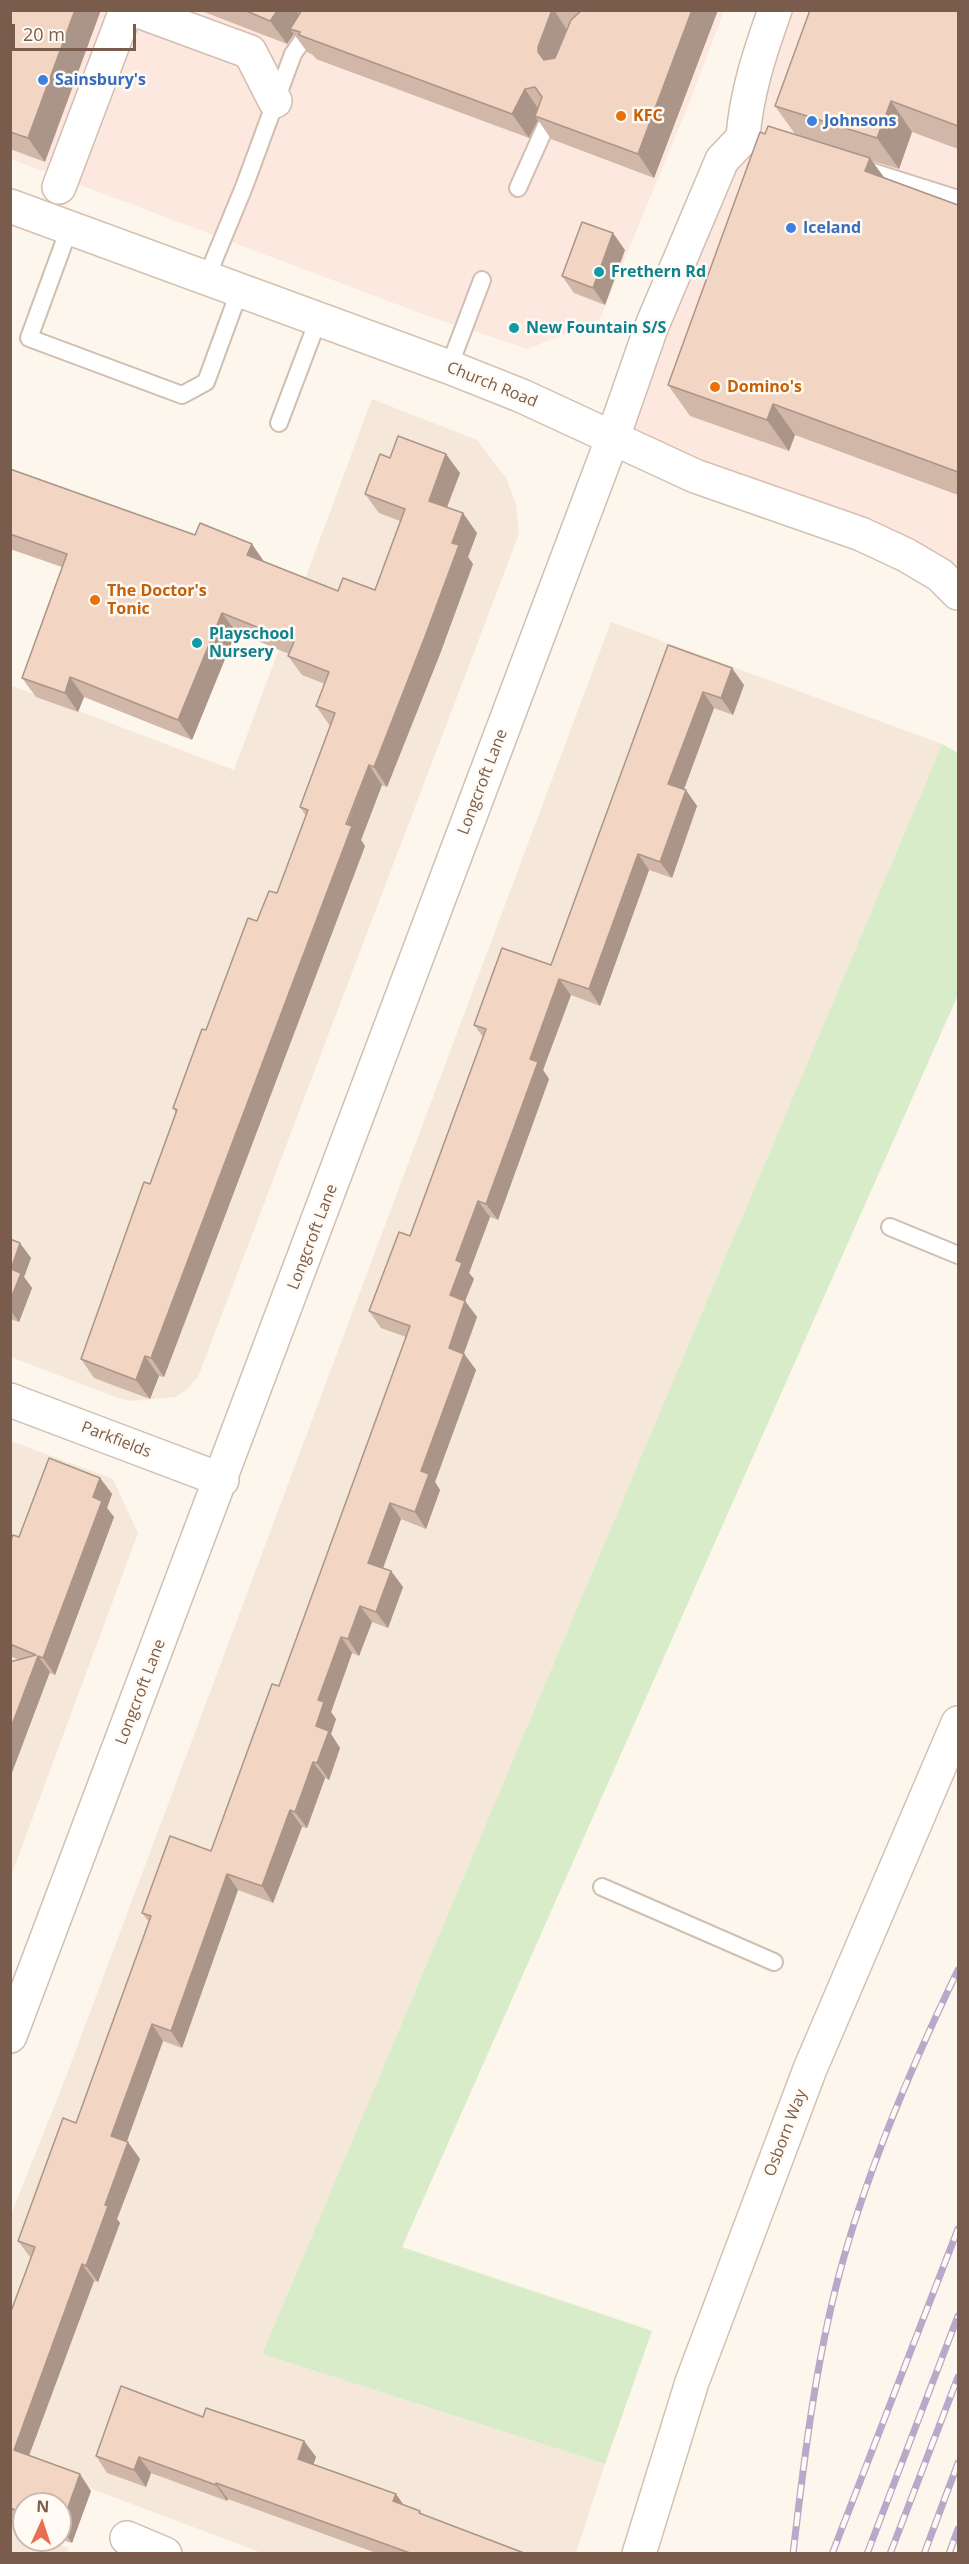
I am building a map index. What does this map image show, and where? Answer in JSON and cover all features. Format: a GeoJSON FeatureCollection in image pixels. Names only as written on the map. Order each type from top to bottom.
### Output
{"type":"FeatureCollection","features":[{"type":"Feature","properties":{"kind":"street"},"geometry":{"type":"LineString","coordinates":[[59,187],[126,10]]}},
{"type":"Feature","properties":{"kind":"street"},"geometry":{"type":"LineString","coordinates":[[136,10],[250,52],[275,102]]}},
{"type":"Feature","properties":{"kind":"street","name":"Longcroft Lane"},"geometry":{"type":"LineString","coordinates":[[10,2036],[18,1992],[222,1480],[613,437],[651,328],[722,160],[750,139],[745,112],[759,55],[775,10]]}},
{"type":"Feature","properties":{"kind":"street","name":"Church Road"},"geometry":{"type":"LineString","coordinates":[[10,206],[448,367],[522,396],[695,476],[861,534],[906,555],[940,575],[958,593]]}},
{"type":"Feature","properties":{"kind":"street","name":"Parkfields"},"geometry":{"type":"LineString","coordinates":[[10,1400],[222,1480]]}},
{"type":"Feature","properties":{"kind":"street","name":"Osborn Way"},"geometry":{"type":"LineString","coordinates":[[639,2553],[692,2382],[810,2069],[958,1723]]}},
{"type":"Feature","properties":{"kind":"street"},"geometry":{"type":"LineString","coordinates":[[127,2538],[165,2553]]}},
{"type":"Feature","properties":{"kind":"lane"},"geometry":{"type":"LineString","coordinates":[[206,279],[293,54],[309,31]]}},
{"type":"Feature","properties":{"kind":"lane"},"geometry":{"type":"LineString","coordinates":[[518,188],[548,121]]}},
{"type":"Feature","properties":{"kind":"lane"},"geometry":{"type":"LineString","coordinates":[[847,164],[958,199]]}},
{"type":"Feature","properties":{"kind":"lane"},"geometry":{"type":"LineString","coordinates":[[69,229],[29,338],[182,395],[206,382],[239,292]]}},
{"type":"Feature","properties":{"kind":"lane"},"geometry":{"type":"LineString","coordinates":[[448,367],[482,280]]}},
{"type":"Feature","properties":{"kind":"lane"},"geometry":{"type":"LineString","coordinates":[[279,423],[318,320]]}},
{"type":"Feature","properties":{"kind":"lane"},"geometry":{"type":"LineString","coordinates":[[890,1227],[958,1255]]}},
{"type":"Feature","properties":{"kind":"lane"},"geometry":{"type":"LineString","coordinates":[[602,1887],[774,1962]]}},
{"type":"Feature","properties":{"kind":"shaded area"},"geometry":{"type":"Polygon","coordinates":[[[11,11],[724,11],[690,101],[600,319],[528,349],[428,316],[11,159],[11,11]]]}},
{"type":"Feature","properties":{"kind":"shaded area"},"geometry":{"type":"Polygon","coordinates":[[[775,11],[958,11],[958,593],[613,437],[775,11]]]}},
{"type":"Feature","properties":{"kind":"shaded area"},"geometry":{"type":"Polygon","coordinates":[[[372,399],[477,440],[506,478],[516,504],[519,534],[198,1377],[186,1390],[175,1397],[133,1401],[118,1398],[11,1357],[10,685],[234,770],[372,399]]]}},
{"type":"Feature","properties":{"kind":"shaded area"},"geometry":{"type":"Polygon","coordinates":[[[611,622],[942,744],[262,2354],[605,2464],[576,2553],[262,2553],[55,2475],[37,2492],[12,2492],[12,2552],[67,2553],[11,2553],[10,2217],[67,2074],[611,622]]]}},
{"type":"Feature","properties":{"kind":"shaded area"},"geometry":{"type":"Polygon","coordinates":[[[11,1441],[113,1479],[138,1533],[11,1876],[11,1441]]]}},
{"type":"Feature","properties":{"kind":"green space"},"geometry":{"type":"Polygon","coordinates":[[[942,744],[958,753],[958,995],[402,2247],[652,2331],[605,2464],[262,2354],[942,744]]]}},
{"type":"Feature","properties":{"kind":"building"},"geometry":{"type":"Polygon","coordinates":[[[10,10],[75,10],[28,138],[10,132],[10,10]]]}},
{"type":"Feature","properties":{"kind":"building"},"geometry":{"type":"Polygon","coordinates":[[[244,10],[278,10],[270,21],[244,10]]]}},
{"type":"Feature","properties":{"kind":"building"},"geometry":{"type":"Polygon","coordinates":[[[302,10],[552,10],[538,47],[538,52],[544,60],[555,58],[571,20],[582,10],[692,10],[638,154],[535,116],[542,97],[535,87],[525,89],[512,114],[299,35],[300,32],[290,29],[302,10]]]}},
{"type":"Feature","properties":{"kind":"building"},"geometry":{"type":"Polygon","coordinates":[[[810,10],[958,10],[958,126],[891,101],[877,138],[775,106],[810,10]]]}},
{"type":"Feature","properties":{"kind":"building"},"geometry":{"type":"Polygon","coordinates":[[[768,126],[870,158],[865,171],[958,205],[958,472],[773,404],[767,420],[668,385],[760,132],[765,134],[768,126]]]}},
{"type":"Feature","properties":{"kind":"building"},"geometry":{"type":"Polygon","coordinates":[[[582,222],[613,233],[593,288],[562,276],[582,222]]]}},
{"type":"Feature","properties":{"kind":"building"},"geometry":{"type":"Polygon","coordinates":[[[398,436],[446,454],[429,501],[463,513],[452,543],[459,545],[374,767],[369,765],[346,824],[352,826],[151,1358],[145,1356],[136,1380],[81,1359],[144,1182],[150,1184],[177,1110],[173,1108],[202,1029],[206,1030],[248,918],[257,921],[269,891],[277,893],[308,810],[300,807],[335,713],[316,706],[329,672],[288,656],[294,642],[222,613],[178,720],[70,677],[65,693],[22,678],[67,554],[10,534],[10,469],[195,535],[200,523],[252,544],[247,555],[338,591],[343,578],[375,590],[405,509],[365,494],[380,454],[390,458],[398,436]]]}},
{"type":"Feature","properties":{"kind":"building"},"geometry":{"type":"Polygon","coordinates":[[[668,645],[732,668],[721,698],[703,692],[668,784],[686,790],[660,862],[638,854],[589,989],[559,979],[530,1059],[538,1062],[486,1204],[478,1201],[456,1260],[462,1263],[450,1295],[465,1301],[449,1348],[464,1354],[421,1471],[429,1474],[415,1512],[390,1503],[368,1563],[391,1571],[376,1612],[360,1606],[348,1639],[341,1637],[318,1700],[324,1702],[316,1726],[329,1731],[317,1763],[313,1762],[295,1812],[290,1810],[262,1886],[227,1874],[171,2031],[152,2024],[111,2136],[128,2142],[86,2266],[82,2264],[14,2450],[80,2474],[72,2496],[72,2492],[12,2492],[12,2509],[10,2508],[10,2314],[35,2247],[18,2241],[63,2118],[76,2123],[151,1916],[142,1913],[170,1836],[211,1851],[272,1684],[279,1686],[410,1326],[369,1311],[399,1232],[410,1236],[486,1029],[474,1025],[502,948],[551,965],[668,645]]]}},
{"type":"Feature","properties":{"kind":"building"},"geometry":{"type":"Polygon","coordinates":[[[10,1239],[20,1243],[11,1269],[21,1273],[10,1301],[10,1239]]]}},
{"type":"Feature","properties":{"kind":"building"},"geometry":{"type":"Polygon","coordinates":[[[49,1458],[100,1478],[93,1497],[102,1501],[43,1658],[38,1656],[10,1730],[10,1662],[36,1655],[10,1644],[10,1542],[13,1535],[19,1537],[49,1458]]]}},
{"type":"Feature","properties":{"kind":"building"},"geometry":{"type":"Polygon","coordinates":[[[121,2386],[203,2417],[206,2408],[304,2441],[298,2459],[396,2494],[393,2501],[420,2511],[419,2513],[524,2553],[410,2553],[139,2457],[134,2470],[96,2456],[121,2386]]]}},
{"type":"Feature","properties":{"kind":"railway"},"geometry":{"type":"LineString","coordinates":[[793,2554],[806,2448],[823,2344],[850,2236],[891,2120],[958,1970]]}},
{"type":"Feature","properties":{"kind":"railway"},"geometry":{"type":"LineString","coordinates":[[832,2554],[958,2229]]}},
{"type":"Feature","properties":{"kind":"railway"},"geometry":{"type":"LineString","coordinates":[[867,2554],[958,2316]]}},
{"type":"Feature","properties":{"kind":"railway"},"geometry":{"type":"LineString","coordinates":[[890,2554],[958,2377]]}},
{"type":"Feature","properties":{"kind":"railway"},"geometry":{"type":"LineString","coordinates":[[924,2554],[958,2463]]}},
{"type":"Feature","properties":{"kind":"railway"},"geometry":{"type":"LineString","coordinates":[[949,2554],[958,2529]]}},
{"type":"Feature","properties":{"kind":"place","name":"Sainsbury's"},"geometry":{"type":"Point","coordinates":[43,80]}},
{"type":"Feature","properties":{"kind":"place","name":"KFC"},"geometry":{"type":"Point","coordinates":[621,116]}},
{"type":"Feature","properties":{"kind":"place","name":"Johnsons"},"geometry":{"type":"Point","coordinates":[812,121]}},
{"type":"Feature","properties":{"kind":"place","name":"Iceland"},"geometry":{"type":"Point","coordinates":[791,228]}},
{"type":"Feature","properties":{"kind":"place","name":"Frethern Rd"},"geometry":{"type":"Point","coordinates":[599,272]}},
{"type":"Feature","properties":{"kind":"place","name":"New Fountain S/S"},"geometry":{"type":"Point","coordinates":[514,328]}},
{"type":"Feature","properties":{"kind":"place","name":"Domino's"},"geometry":{"type":"Point","coordinates":[715,387]}},
{"type":"Feature","properties":{"kind":"place","name":"The Doctor's Tonic"},"geometry":{"type":"Point","coordinates":[95,600]}},
{"type":"Feature","properties":{"kind":"place","name":"Playschool Nursery"},"geometry":{"type":"Point","coordinates":[197,643]}}]}
